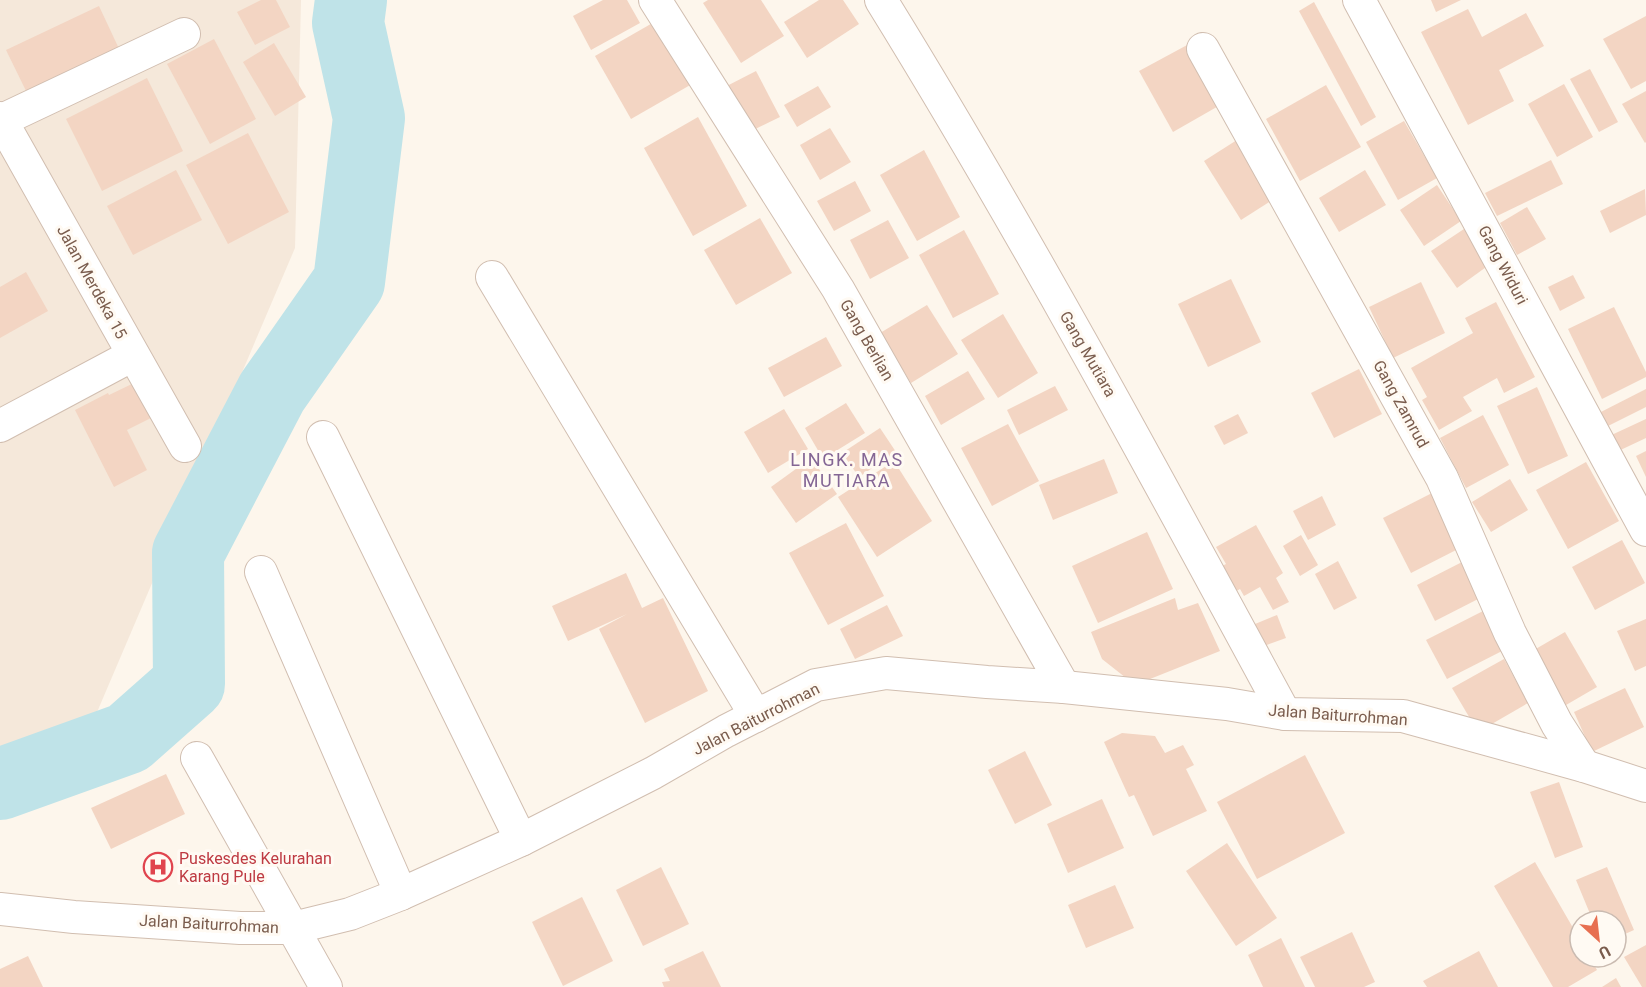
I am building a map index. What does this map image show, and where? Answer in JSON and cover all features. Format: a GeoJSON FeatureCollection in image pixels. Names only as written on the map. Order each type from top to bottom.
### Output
{"type":"FeatureCollection","features":[{"type":"Feature","properties":{"kind":"street","name":"Gang Berlian"},"geometry":{"type":"LineString","coordinates":[[655,0],[838,290],[1064,687]]}},
{"type":"Feature","properties":{"kind":"street","name":"Gang Mutiara"},"geometry":{"type":"LineString","coordinates":[[881,0],[929,78],[1107,387],[1285,714]]}},
{"type":"Feature","properties":{"kind":"street","name":"Gang Widuri"},"geometry":{"type":"LineString","coordinates":[[1359,0],[1646,530]]}},
{"type":"Feature","properties":{"kind":"street"},"geometry":{"type":"LineString","coordinates":[[0,120],[184,34]]}},
{"type":"Feature","properties":{"kind":"street","name":"Gang Zamrud"},"geometry":{"type":"LineString","coordinates":[[1203,49],[1442,478],[1510,633],[1557,724],[1584,766]]}},
{"type":"Feature","properties":{"kind":"street","name":"Jalan Merdeka 15"},"geometry":{"type":"LineString","coordinates":[[0,120],[185,446]]}},
{"type":"Feature","properties":{"kind":"street"},"geometry":{"type":"LineString","coordinates":[[492,278],[756,716]]}},
{"type":"Feature","properties":{"kind":"street"},"geometry":{"type":"LineString","coordinates":[[0,426],[133,355]]}},
{"type":"Feature","properties":{"kind":"street"},"geometry":{"type":"LineString","coordinates":[[323,437],[521,840]]}},
{"type":"Feature","properties":{"kind":"street"},"geometry":{"type":"LineString","coordinates":[[261,572],[401,894]]}},
{"type":"Feature","properties":{"kind":"street","name":"Jalan Baiturrohman"},"geometry":{"type":"LineString","coordinates":[[0,909],[240,928],[293,928],[350,914],[465,867],[521,840],[653,773],[726,731],[816,685],[886,673],[1064,687],[1227,704],[1285,714],[1403,716],[1584,766],[1646,786]]}},
{"type":"Feature","properties":{"kind":"street"},"geometry":{"type":"LineString","coordinates":[[197,758],[326,987]]}},
{"type":"Feature","properties":{"kind":"shaded area"},"geometry":{"type":"Polygon","coordinates":[[[0,0],[301,0],[295,248],[86,738],[0,747],[0,0]]]}},
{"type":"Feature","properties":{"kind":"building"},"geometry":{"type":"Polygon","coordinates":[[[261,0],[276,0],[290,27],[255,45],[237,12],[261,0]]]}},
{"type":"Feature","properties":{"kind":"building"},"geometry":{"type":"Polygon","coordinates":[[[603,0],[627,0],[640,23],[591,50],[573,16],[603,0]]]}},
{"type":"Feature","properties":{"kind":"building"},"geometry":{"type":"Polygon","coordinates":[[[708,0],[761,0],[784,36],[741,63],[703,3],[708,0]]]}},
{"type":"Feature","properties":{"kind":"building"},"geometry":{"type":"Polygon","coordinates":[[[819,0],[843,0],[859,24],[807,58],[784,22],[819,0]]]}},
{"type":"Feature","properties":{"kind":"building"},"geometry":{"type":"Polygon","coordinates":[[[1431,0],[1461,0],[1436,12],[1431,0]]]}},
{"type":"Feature","properties":{"kind":"building"},"geometry":{"type":"Polygon","coordinates":[[[1314,2],[1376,117],[1361,126],[1299,11],[1314,2]]]}},
{"type":"Feature","properties":{"kind":"building"},"geometry":{"type":"Polygon","coordinates":[[[99,6],[121,53],[29,97],[6,50],[99,6]]]}},
{"type":"Feature","properties":{"kind":"building"},"geometry":{"type":"Polygon","coordinates":[[[1468,9],[1482,37],[1526,13],[1544,46],[1499,70],[1514,101],[1468,125],[1421,32],[1468,9]]]}},
{"type":"Feature","properties":{"kind":"building"},"geometry":{"type":"Polygon","coordinates":[[[1646,16],[1646,81],[1631,89],[1603,39],[1646,16]]]}},
{"type":"Feature","properties":{"kind":"building"},"geometry":{"type":"Polygon","coordinates":[[[656,21],[692,84],[631,119],[595,56],[656,21]]]}},
{"type":"Feature","properties":{"kind":"building"},"geometry":{"type":"Polygon","coordinates":[[[214,39],[256,119],[210,144],[167,64],[214,39]]]}},
{"type":"Feature","properties":{"kind":"building"},"geometry":{"type":"Polygon","coordinates":[[[274,43],[306,97],[275,116],[243,62],[274,43]]]}},
{"type":"Feature","properties":{"kind":"building"},"geometry":{"type":"Polygon","coordinates":[[[1189,44],[1222,104],[1173,132],[1139,71],[1189,44]]]}},
{"type":"Feature","properties":{"kind":"building"},"geometry":{"type":"Polygon","coordinates":[[[1590,69],[1618,122],[1599,132],[1570,79],[1590,69]]]}},
{"type":"Feature","properties":{"kind":"building"},"geometry":{"type":"Polygon","coordinates":[[[756,71],[780,117],[743,135],[719,90],[756,71]]]}},
{"type":"Feature","properties":{"kind":"building"},"geometry":{"type":"Polygon","coordinates":[[[147,78],[183,151],[102,191],[66,119],[147,78]]]}},
{"type":"Feature","properties":{"kind":"building"},"geometry":{"type":"Polygon","coordinates":[[[1564,84],[1593,137],[1557,157],[1528,104],[1564,84]]]}},
{"type":"Feature","properties":{"kind":"building"},"geometry":{"type":"Polygon","coordinates":[[[1326,85],[1361,147],[1300,181],[1266,119],[1326,85]]]}},
{"type":"Feature","properties":{"kind":"building"},"geometry":{"type":"Polygon","coordinates":[[[818,86],[831,107],[797,127],[784,105],[818,86]]]}},
{"type":"Feature","properties":{"kind":"building"},"geometry":{"type":"Polygon","coordinates":[[[1646,91],[1646,142],[1645,143],[1622,104],[1646,91]]]}},
{"type":"Feature","properties":{"kind":"building"},"geometry":{"type":"Polygon","coordinates":[[[698,117],[747,206],[693,236],[644,148],[698,117]]]}},
{"type":"Feature","properties":{"kind":"building"},"geometry":{"type":"Polygon","coordinates":[[[1404,121],[1437,178],[1398,200],[1366,142],[1404,121]]]}},
{"type":"Feature","properties":{"kind":"building"},"geometry":{"type":"Polygon","coordinates":[[[830,128],[851,162],[820,180],[800,145],[830,128]]]}},
{"type":"Feature","properties":{"kind":"building"},"geometry":{"type":"Polygon","coordinates":[[[248,133],[289,212],[228,244],[186,165],[248,133]]]}},
{"type":"Feature","properties":{"kind":"building"},"geometry":{"type":"Polygon","coordinates":[[[1240,138],[1277,197],[1241,220],[1204,161],[1240,138]]]}},
{"type":"Feature","properties":{"kind":"building"},"geometry":{"type":"Polygon","coordinates":[[[924,150],[960,217],[917,241],[880,175],[924,150]]]}},
{"type":"Feature","properties":{"kind":"building"},"geometry":{"type":"Polygon","coordinates":[[[1551,160],[1563,184],[1497,216],[1485,193],[1551,160]]]}},
{"type":"Feature","properties":{"kind":"building"},"geometry":{"type":"Polygon","coordinates":[[[176,170],[202,220],[133,255],[107,206],[176,170]]]}},
{"type":"Feature","properties":{"kind":"building"},"geometry":{"type":"Polygon","coordinates":[[[1365,170],[1386,205],[1339,232],[1319,198],[1365,170]]]}},
{"type":"Feature","properties":{"kind":"building"},"geometry":{"type":"Polygon","coordinates":[[[855,181],[871,211],[834,231],[817,201],[855,181]]]}},
{"type":"Feature","properties":{"kind":"building"},"geometry":{"type":"Polygon","coordinates":[[[1437,185],[1461,221],[1424,246],[1400,210],[1437,185]]]}},
{"type":"Feature","properties":{"kind":"building"},"geometry":{"type":"Polygon","coordinates":[[[1645,189],[1646,215],[1610,233],[1600,211],[1645,189]]]}},
{"type":"Feature","properties":{"kind":"building"},"geometry":{"type":"Polygon","coordinates":[[[1527,207],[1546,239],[1517,255],[1500,223],[1527,207]]]}},
{"type":"Feature","properties":{"kind":"building"},"geometry":{"type":"Polygon","coordinates":[[[760,218],[792,273],[736,305],[704,250],[760,218]]]}},
{"type":"Feature","properties":{"kind":"building"},"geometry":{"type":"Polygon","coordinates":[[[888,220],[909,258],[870,279],[850,240],[888,220]]]}},
{"type":"Feature","properties":{"kind":"building"},"geometry":{"type":"Polygon","coordinates":[[[1464,229],[1489,265],[1457,288],[1431,251],[1464,229]]]}},
{"type":"Feature","properties":{"kind":"building"},"geometry":{"type":"Polygon","coordinates":[[[964,230],[999,294],[953,318],[919,255],[964,230]]]}},
{"type":"Feature","properties":{"kind":"building"},"geometry":{"type":"Polygon","coordinates":[[[26,272],[48,311],[0,338],[0,287],[26,272]]]}},
{"type":"Feature","properties":{"kind":"building"},"geometry":{"type":"Polygon","coordinates":[[[1573,275],[1585,298],[1560,311],[1548,287],[1573,275]]]}},
{"type":"Feature","properties":{"kind":"building"},"geometry":{"type":"Polygon","coordinates":[[[1231,279],[1261,342],[1208,367],[1178,304],[1231,279]]]}},
{"type":"Feature","properties":{"kind":"building"},"geometry":{"type":"Polygon","coordinates":[[[1421,282],[1445,333],[1393,358],[1369,307],[1421,282]]]}},
{"type":"Feature","properties":{"kind":"building"},"geometry":{"type":"Polygon","coordinates":[[[1496,302],[1535,377],[1504,393],[1497,378],[1463,397],[1472,411],[1439,430],[1422,400],[1427,397],[1411,368],[1473,333],[1465,318],[1496,302]]]}},
{"type":"Feature","properties":{"kind":"building"},"geometry":{"type":"Polygon","coordinates":[[[927,305],[958,354],[911,383],[880,333],[927,305]]]}},
{"type":"Feature","properties":{"kind":"building"},"geometry":{"type":"Polygon","coordinates":[[[1614,307],[1646,372],[1646,377],[1602,399],[1568,329],[1614,307]]]}},
{"type":"Feature","properties":{"kind":"building"},"geometry":{"type":"Polygon","coordinates":[[[1003,314],[1038,373],[998,398],[961,340],[1003,314]]]}},
{"type":"Feature","properties":{"kind":"building"},"geometry":{"type":"Polygon","coordinates":[[[826,337],[842,366],[784,397],[768,368],[826,337]]]}},
{"type":"Feature","properties":{"kind":"building"},"geometry":{"type":"Polygon","coordinates":[[[1359,369],[1382,414],[1334,438],[1311,393],[1359,369]]]}},
{"type":"Feature","properties":{"kind":"building"},"geometry":{"type":"Polygon","coordinates":[[[968,371],[985,399],[941,425],[925,396],[968,371]]]}},
{"type":"Feature","properties":{"kind":"building"},"geometry":{"type":"Polygon","coordinates":[[[136,382],[153,417],[127,430],[147,470],[114,487],[75,410],[136,382]]]}},
{"type":"Feature","properties":{"kind":"building"},"geometry":{"type":"Polygon","coordinates":[[[1055,386],[1068,410],[1019,435],[1007,410],[1055,386]]]}},
{"type":"Feature","properties":{"kind":"building"},"geometry":{"type":"Polygon","coordinates":[[[1537,387],[1568,456],[1528,474],[1497,406],[1537,387]]]}},
{"type":"Feature","properties":{"kind":"building"},"geometry":{"type":"Polygon","coordinates":[[[1646,389],[1646,407],[1602,429],[1595,415],[1646,389]]]}},
{"type":"Feature","properties":{"kind":"building"},"geometry":{"type":"Polygon","coordinates":[[[846,403],[865,433],[823,459],[805,428],[846,403]]]}},
{"type":"Feature","properties":{"kind":"building"},"geometry":{"type":"Polygon","coordinates":[[[784,409],[808,449],[768,473],[744,432],[784,409]]]}},
{"type":"Feature","properties":{"kind":"building"},"geometry":{"type":"Polygon","coordinates":[[[1238,414],[1248,433],[1224,445],[1214,426],[1238,414]]]}},
{"type":"Feature","properties":{"kind":"building"},"geometry":{"type":"Polygon","coordinates":[[[1483,415],[1509,465],[1466,488],[1440,438],[1483,415]]]}},
{"type":"Feature","properties":{"kind":"building"},"geometry":{"type":"Polygon","coordinates":[[[1646,419],[1646,438],[1612,454],[1605,438],[1646,419]]]}},
{"type":"Feature","properties":{"kind":"building"},"geometry":{"type":"Polygon","coordinates":[[[1008,424],[1039,481],[992,506],[961,448],[1008,424]]]}},
{"type":"Feature","properties":{"kind":"building"},"geometry":{"type":"Polygon","coordinates":[[[880,428],[896,452],[859,477],[842,453],[880,428]]]}},
{"type":"Feature","properties":{"kind":"building"},"geometry":{"type":"Polygon","coordinates":[[[1646,451],[1646,477],[1636,456],[1646,451]]]}},
{"type":"Feature","properties":{"kind":"building"},"geometry":{"type":"Polygon","coordinates":[[[811,458],[837,494],[796,523],[771,487],[811,458]]]}},
{"type":"Feature","properties":{"kind":"building"},"geometry":{"type":"Polygon","coordinates":[[[1104,459],[1118,493],[1053,520],[1039,485],[1104,459]]]}},
{"type":"Feature","properties":{"kind":"building"},"geometry":{"type":"Polygon","coordinates":[[[894,461],[932,521],[877,557],[838,497],[894,461]]]}},
{"type":"Feature","properties":{"kind":"building"},"geometry":{"type":"Polygon","coordinates":[[[1586,462],[1619,521],[1568,549],[1536,490],[1586,462]]]}},
{"type":"Feature","properties":{"kind":"building"},"geometry":{"type":"Polygon","coordinates":[[[1510,479],[1528,510],[1491,532],[1472,502],[1510,479]]]}},
{"type":"Feature","properties":{"kind":"building"},"geometry":{"type":"Polygon","coordinates":[[[1434,492],[1462,547],[1411,573],[1383,518],[1434,492]]]}},
{"type":"Feature","properties":{"kind":"building"},"geometry":{"type":"Polygon","coordinates":[[[1322,496],[1336,525],[1308,540],[1293,511],[1322,496]]]}},
{"type":"Feature","properties":{"kind":"building"},"geometry":{"type":"Polygon","coordinates":[[[846,523],[884,596],[828,625],[789,553],[846,523]]]}},
{"type":"Feature","properties":{"kind":"building"},"geometry":{"type":"Polygon","coordinates":[[[1256,525],[1283,573],[1276,578],[1289,602],[1273,610],[1260,587],[1244,596],[1240,589],[1225,597],[1212,571],[1226,564],[1216,547],[1256,525]]]}},
{"type":"Feature","properties":{"kind":"building"},"geometry":{"type":"Polygon","coordinates":[[[1147,532],[1173,589],[1098,623],[1072,566],[1147,532]]]}},
{"type":"Feature","properties":{"kind":"building"},"geometry":{"type":"Polygon","coordinates":[[[1301,535],[1318,565],[1300,576],[1283,546],[1301,535]]]}},
{"type":"Feature","properties":{"kind":"building"},"geometry":{"type":"Polygon","coordinates":[[[1622,540],[1645,583],[1595,610],[1572,567],[1622,540]]]}},
{"type":"Feature","properties":{"kind":"building"},"geometry":{"type":"Polygon","coordinates":[[[1466,560],[1484,596],[1435,621],[1417,585],[1466,560]]]}},
{"type":"Feature","properties":{"kind":"building"},"geometry":{"type":"Polygon","coordinates":[[[1338,561],[1357,598],[1334,610],[1315,574],[1338,561]]]}},
{"type":"Feature","properties":{"kind":"building"},"geometry":{"type":"Polygon","coordinates":[[[626,573],[642,608],[663,598],[708,691],[645,723],[599,629],[627,614],[568,641],[552,606],[626,573]]]}},
{"type":"Feature","properties":{"kind":"building"},"geometry":{"type":"Polygon","coordinates":[[[1175,598],[1178,610],[1198,603],[1220,651],[1135,685],[1102,659],[1091,632],[1175,598]]]}},
{"type":"Feature","properties":{"kind":"building"},"geometry":{"type":"Polygon","coordinates":[[[887,605],[903,636],[855,659],[840,629],[887,605]]]}},
{"type":"Feature","properties":{"kind":"building"},"geometry":{"type":"Polygon","coordinates":[[[1485,610],[1506,649],[1447,679],[1426,640],[1485,610]]]}},
{"type":"Feature","properties":{"kind":"building"},"geometry":{"type":"Polygon","coordinates":[[[1277,615],[1286,638],[1264,646],[1255,624],[1277,615]]]}},
{"type":"Feature","properties":{"kind":"building"},"geometry":{"type":"Polygon","coordinates":[[[1646,619],[1646,666],[1635,671],[1617,631],[1646,619]]]}},
{"type":"Feature","properties":{"kind":"building"},"geometry":{"type":"Polygon","coordinates":[[[1565,632],[1597,687],[1554,712],[1522,657],[1565,632]]]}},
{"type":"Feature","properties":{"kind":"building"},"geometry":{"type":"Polygon","coordinates":[[[1504,659],[1528,703],[1478,732],[1452,688],[1504,659]]]}},
{"type":"Feature","properties":{"kind":"building"},"geometry":{"type":"Polygon","coordinates":[[[1625,688],[1644,727],[1592,752],[1574,712],[1625,688]]]}},
{"type":"Feature","properties":{"kind":"building"},"geometry":{"type":"Polygon","coordinates":[[[1122,733],[1155,736],[1165,753],[1183,745],[1194,765],[1186,769],[1207,811],[1153,836],[1134,795],[1129,797],[1104,742],[1122,733]]]}},
{"type":"Feature","properties":{"kind":"building"},"geometry":{"type":"Polygon","coordinates":[[[1025,751],[1052,805],[1015,824],[988,770],[1025,751]]]}},
{"type":"Feature","properties":{"kind":"building"},"geometry":{"type":"Polygon","coordinates":[[[1305,755],[1345,833],[1257,879],[1217,802],[1305,755]]]}},
{"type":"Feature","properties":{"kind":"building"},"geometry":{"type":"Polygon","coordinates":[[[166,774],[185,814],[111,849],[91,808],[166,774]]]}},
{"type":"Feature","properties":{"kind":"building"},"geometry":{"type":"Polygon","coordinates":[[[1559,782],[1583,847],[1555,858],[1530,792],[1559,782]]]}},
{"type":"Feature","properties":{"kind":"building"},"geometry":{"type":"Polygon","coordinates":[[[1102,799],[1124,848],[1068,873],[1047,824],[1102,799]]]}},
{"type":"Feature","properties":{"kind":"building"},"geometry":{"type":"Polygon","coordinates":[[[1227,843],[1277,918],[1236,946],[1186,871],[1227,843]]]}},
{"type":"Feature","properties":{"kind":"building"},"geometry":{"type":"Polygon","coordinates":[[[1535,862],[1568,919],[1568,969],[1597,970],[1568,987],[1553,987],[1494,886],[1535,862]]]}},
{"type":"Feature","properties":{"kind":"building"},"geometry":{"type":"Polygon","coordinates":[[[661,867],[689,924],[643,946],[616,890],[661,867]]]}},
{"type":"Feature","properties":{"kind":"building"},"geometry":{"type":"Polygon","coordinates":[[[1607,867],[1625,909],[1588,909],[1576,880],[1607,867]]]}},
{"type":"Feature","properties":{"kind":"building"},"geometry":{"type":"Polygon","coordinates":[[[1115,885],[1134,928],[1086,948],[1068,905],[1115,885]]]}},
{"type":"Feature","properties":{"kind":"building"},"geometry":{"type":"Polygon","coordinates":[[[582,897],[613,961],[563,986],[532,922],[582,897]]]}},
{"type":"Feature","properties":{"kind":"building"},"geometry":{"type":"Polygon","coordinates":[[[1628,916],[1634,930],[1628,933],[1628,916]]]}},
{"type":"Feature","properties":{"kind":"building"},"geometry":{"type":"Polygon","coordinates":[[[1352,932],[1375,982],[1364,987],[1315,987],[1300,957],[1352,932]]]}},
{"type":"Feature","properties":{"kind":"building"},"geometry":{"type":"Polygon","coordinates":[[[1281,938],[1305,987],[1263,987],[1248,955],[1281,938]]]}},
{"type":"Feature","properties":{"kind":"building"},"geometry":{"type":"Polygon","coordinates":[[[1646,945],[1646,987],[1642,987],[1628,964],[1628,955],[1646,945]]]}},
{"type":"Feature","properties":{"kind":"building"},"geometry":{"type":"Polygon","coordinates":[[[703,951],[721,987],[664,987],[662,982],[670,981],[664,969],[703,951]]]}},
{"type":"Feature","properties":{"kind":"building"},"geometry":{"type":"Polygon","coordinates":[[[1479,951],[1498,987],[1427,987],[1423,981],[1479,951]]]}},
{"type":"Feature","properties":{"kind":"building"},"geometry":{"type":"Polygon","coordinates":[[[28,956],[43,987],[0,987],[0,969],[28,956]]]}},
{"type":"Feature","properties":{"kind":"building"},"geometry":{"type":"Polygon","coordinates":[[[1616,978],[1621,987],[1602,987],[1616,978]]]}},
{"type":"Feature","properties":{"kind":"waterway"},"geometry":{"type":"LineString","coordinates":[[0,784],[128,738],[189,684],[188,553],[272,392],[349,282],[369,118],[348,23],[351,0]]}},
{"type":"Feature","properties":{"kind":"place","name":"Puskesdes Kelurahan Karang Pule"},"geometry":{"type":"Point","coordinates":[158,867]}},
{"type":"Feature","properties":{"kind":"district","name":"LINGK. MAS MUTIARA"},"geometry":{"type":"Point","coordinates":[847,469]}}]}
